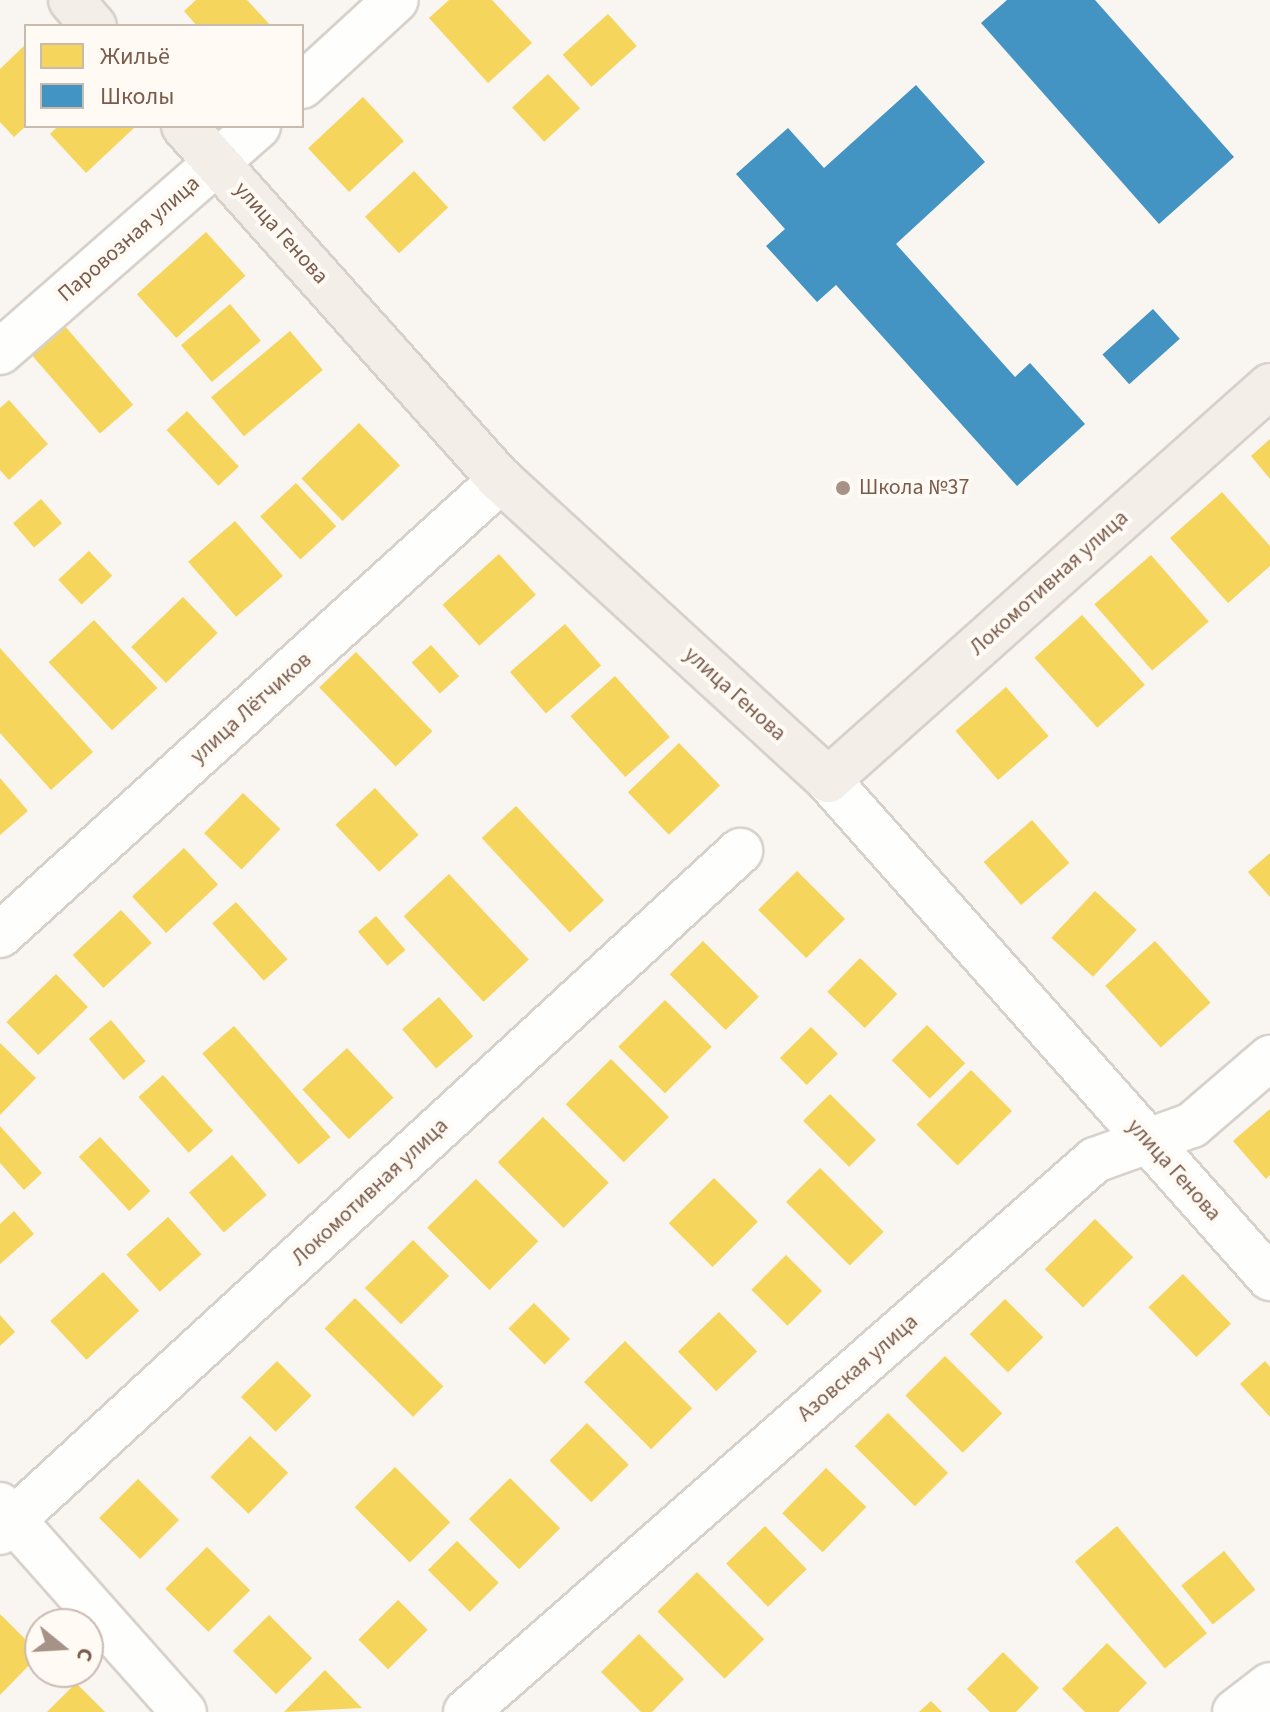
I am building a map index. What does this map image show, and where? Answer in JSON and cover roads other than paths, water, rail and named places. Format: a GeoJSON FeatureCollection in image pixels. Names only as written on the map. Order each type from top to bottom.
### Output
{"type":"FeatureCollection","features":[{"type":"Feature","properties":{"kind":"main road"},"geometry":{"type":"LineString","coordinates":[[71,0],[92,24]]}},
{"type":"Feature","properties":{"kind":"main road","name":"улица Генова"},"geometry":{"type":"LineString","coordinates":[[186,128],[501,480],[828,780]]}},
{"type":"Feature","properties":{"kind":"main road","name":"Локомотивная улица"},"geometry":{"type":"LineString","coordinates":[[828,780],[1270,386]]}},
{"type":"Feature","properties":{"kind":"street"},"geometry":{"type":"LineString","coordinates":[[304,84],[396,0]]}},
{"type":"Feature","properties":{"kind":"street","name":"Паровозная улица"},"geometry":{"type":"LineString","coordinates":[[0,352],[256,128]]}},
{"type":"Feature","properties":{"kind":"street","name":"улица Лётчиков"},"geometry":{"type":"LineString","coordinates":[[0,935],[501,480]]}},
{"type":"Feature","properties":{"kind":"street","name":"улица Генова"},"geometry":{"type":"LineString","coordinates":[[828,780],[1270,1278]]}},
{"type":"Feature","properties":{"kind":"street","name":"Локомотивная улица"},"geometry":{"type":"LineString","coordinates":[[5,1519],[740,851]]}},
{"type":"Feature","properties":{"kind":"street","name":"Азовская улица"},"geometry":{"type":"LineString","coordinates":[[466,1712],[1095,1160],[1192,1125],[1270,1058]]}},
{"type":"Feature","properties":{"kind":"street"},"geometry":{"type":"LineString","coordinates":[[5,1519],[184,1712]]}},
{"type":"Feature","properties":{"kind":"street"},"geometry":{"type":"LineString","coordinates":[[1235,1712],[1270,1685]]}},
{"type":"Feature","properties":{"kind":"place","name":"Школа №37"},"geometry":{"type":"Point","coordinates":[843,488]}}]}
